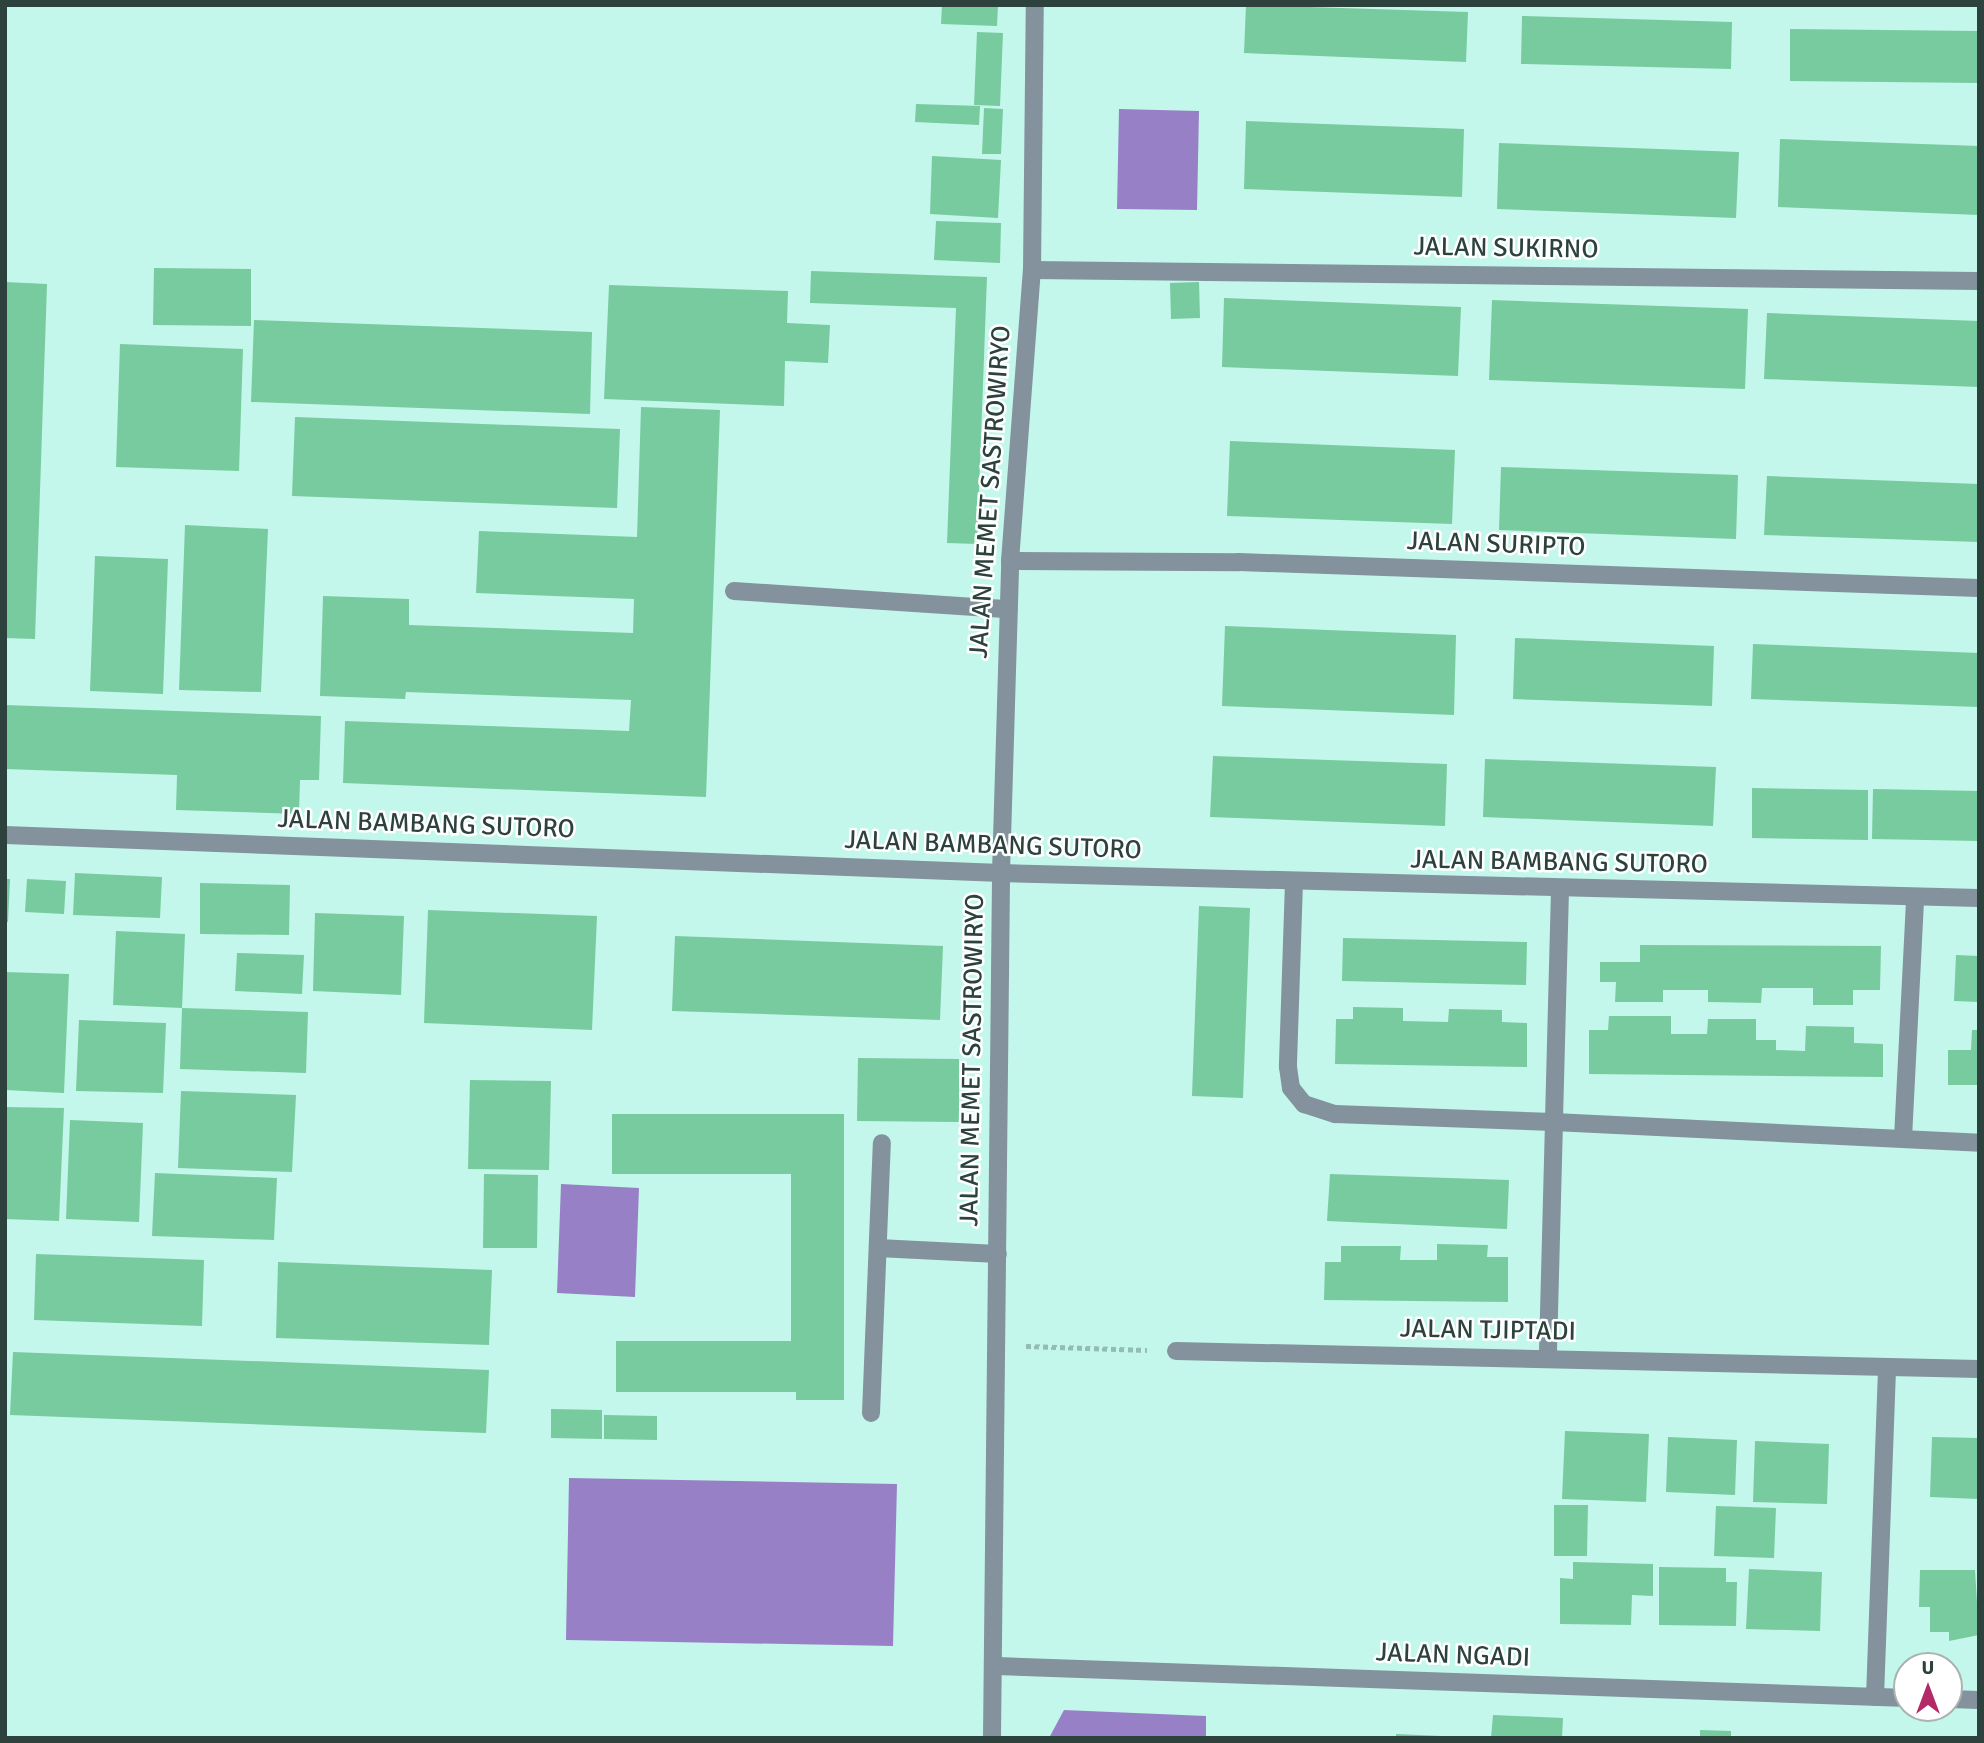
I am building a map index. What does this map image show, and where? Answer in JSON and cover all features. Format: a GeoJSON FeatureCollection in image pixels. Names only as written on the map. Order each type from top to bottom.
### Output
{"type":"FeatureCollection","features":[{"type":"Feature","properties":{"kind":"street","name":"JALAN MEMET SASTROWIRYO"},"geometry":{"type":"LineString","coordinates":[[992,1738],[996,1666],[1001,873],[1010,561],[1032,270],[1035,5]]}},
{"type":"Feature","properties":{"kind":"street","name":"JALAN SUKIRNO"},"geometry":{"type":"LineString","coordinates":[[1032,270],[1979,281]]}},
{"type":"Feature","properties":{"kind":"street","name":"JALAN SURIPTO"},"geometry":{"type":"LineString","coordinates":[[1010,561],[1979,587]]}},
{"type":"Feature","properties":{"kind":"street"},"geometry":{"type":"LineString","coordinates":[[734,591],[1009,609]]}},
{"type":"Feature","properties":{"kind":"street","name":"JALAN BAMBANG SUTORO"},"geometry":{"type":"LineString","coordinates":[[5,835],[1001,873],[1560,890],[1979,898]]}},
{"type":"Feature","properties":{"kind":"street"},"geometry":{"type":"LineString","coordinates":[[1294,882],[1288,1067],[1291,1088],[1304,1104],[1335,1114],[1979,1143]]}},
{"type":"Feature","properties":{"kind":"street"},"geometry":{"type":"LineString","coordinates":[[1548,1359],[1560,890]]}},
{"type":"Feature","properties":{"kind":"street"},"geometry":{"type":"LineString","coordinates":[[1903,1138],[1915,897]]}},
{"type":"Feature","properties":{"kind":"street"},"geometry":{"type":"LineString","coordinates":[[871,1413],[882,1143]]}},
{"type":"Feature","properties":{"kind":"street"},"geometry":{"type":"LineString","coordinates":[[878,1248],[998,1254]]}},
{"type":"Feature","properties":{"kind":"street","name":"JALAN TJIPTADI"},"geometry":{"type":"LineString","coordinates":[[1176,1351],[1979,1369]]}},
{"type":"Feature","properties":{"kind":"street"},"geometry":{"type":"LineString","coordinates":[[1875,1697],[1887,1367]]}},
{"type":"Feature","properties":{"kind":"street","name":"JALAN NGADI"},"geometry":{"type":"LineString","coordinates":[[996,1666],[1893,1698]]}},
{"type":"Feature","properties":{"kind":"path"},"geometry":{"type":"LineString","coordinates":[[997,1345],[1176,1351]]}},
{"type":"Feature","properties":{"kind":"shaded area"},"geometry":{"type":"Polygon","coordinates":[[[1119,109],[1199,111],[1197,210],[1117,209],[1119,109]]]}},
{"type":"Feature","properties":{"kind":"shaded area"},"geometry":{"type":"Polygon","coordinates":[[[561,1184],[639,1188],[635,1297],[557,1293],[561,1184]]]}},
{"type":"Feature","properties":{"kind":"shaded area"},"geometry":{"type":"Polygon","coordinates":[[[569,1478],[897,1484],[893,1646],[566,1640],[569,1478]]]}},
{"type":"Feature","properties":{"kind":"shaded area"},"geometry":{"type":"Polygon","coordinates":[[[1064,1710],[1206,1716],[1206,1738],[1049,1738],[1064,1710]]]}},
{"type":"Feature","properties":{"kind":"building"},"geometry":{"type":"Polygon","coordinates":[[[942,5],[998,5],[997,26],[941,24],[942,5]]]}},
{"type":"Feature","properties":{"kind":"building"},"geometry":{"type":"Polygon","coordinates":[[[1246,5],[1468,12],[1466,62],[1244,53],[1246,5]]]}},
{"type":"Feature","properties":{"kind":"building"},"geometry":{"type":"Polygon","coordinates":[[[1522,16],[1732,22],[1731,69],[1521,64],[1522,16]]]}},
{"type":"Feature","properties":{"kind":"building"},"geometry":{"type":"Polygon","coordinates":[[[1790,29],[1979,31],[1979,83],[1790,81],[1790,29]]]}},
{"type":"Feature","properties":{"kind":"building"},"geometry":{"type":"Polygon","coordinates":[[[977,32],[1003,33],[1000,106],[974,105],[977,32]]]}},
{"type":"Feature","properties":{"kind":"building"},"geometry":{"type":"Polygon","coordinates":[[[916,104],[980,106],[979,125],[915,122],[916,104]]]}},
{"type":"Feature","properties":{"kind":"building"},"geometry":{"type":"Polygon","coordinates":[[[984,108],[1003,109],[1001,154],[982,154],[984,108]]]}},
{"type":"Feature","properties":{"kind":"building"},"geometry":{"type":"Polygon","coordinates":[[[1246,121],[1464,129],[1462,197],[1244,189],[1246,121]]]}},
{"type":"Feature","properties":{"kind":"building"},"geometry":{"type":"Polygon","coordinates":[[[1780,139],[1979,146],[1979,215],[1778,207],[1780,139]]]}},
{"type":"Feature","properties":{"kind":"building"},"geometry":{"type":"Polygon","coordinates":[[[1499,143],[1739,152],[1736,218],[1497,209],[1499,143]]]}},
{"type":"Feature","properties":{"kind":"building"},"geometry":{"type":"Polygon","coordinates":[[[932,156],[1001,160],[998,218],[930,214],[932,156]]]}},
{"type":"Feature","properties":{"kind":"building"},"geometry":{"type":"Polygon","coordinates":[[[936,221],[1001,223],[1000,263],[934,260],[936,221]]]}},
{"type":"Feature","properties":{"kind":"building"},"geometry":{"type":"Polygon","coordinates":[[[154,268],[251,269],[251,326],[153,325],[154,268]]]}},
{"type":"Feature","properties":{"kind":"building"},"geometry":{"type":"Polygon","coordinates":[[[811,271],[987,277],[977,544],[947,543],[956,308],[810,303],[811,271]]]}},
{"type":"Feature","properties":{"kind":"building"},"geometry":{"type":"Polygon","coordinates":[[[5,282],[47,284],[35,639],[5,638],[5,282]]]}},
{"type":"Feature","properties":{"kind":"building"},"geometry":{"type":"Polygon","coordinates":[[[1199,282],[1200,318],[1171,319],[1170,283],[1199,282]]]}},
{"type":"Feature","properties":{"kind":"building"},"geometry":{"type":"Polygon","coordinates":[[[609,285],[788,291],[787,323],[830,325],[828,363],[785,361],[784,406],[604,399],[609,285]]]}},
{"type":"Feature","properties":{"kind":"building"},"geometry":{"type":"Polygon","coordinates":[[[1224,298],[1461,307],[1458,376],[1222,367],[1224,298]]]}},
{"type":"Feature","properties":{"kind":"building"},"geometry":{"type":"Polygon","coordinates":[[[1492,300],[1748,309],[1745,389],[1489,380],[1492,300]]]}},
{"type":"Feature","properties":{"kind":"building"},"geometry":{"type":"Polygon","coordinates":[[[1767,313],[1979,321],[1979,387],[1764,379],[1767,313]]]}},
{"type":"Feature","properties":{"kind":"building"},"geometry":{"type":"Polygon","coordinates":[[[254,320],[592,332],[590,414],[251,402],[254,320]]]}},
{"type":"Feature","properties":{"kind":"building"},"geometry":{"type":"Polygon","coordinates":[[[120,344],[243,349],[239,471],[116,467],[120,344]]]}},
{"type":"Feature","properties":{"kind":"building"},"geometry":{"type":"Polygon","coordinates":[[[641,407],[720,410],[706,797],[343,783],[345,721],[629,731],[631,700],[406,692],[405,699],[320,696],[323,596],[409,599],[409,625],[633,633],[634,599],[476,593],[479,531],[637,537],[641,407]]]}},
{"type":"Feature","properties":{"kind":"building"},"geometry":{"type":"Polygon","coordinates":[[[295,417],[620,429],[617,508],[292,496],[295,417]]]}},
{"type":"Feature","properties":{"kind":"building"},"geometry":{"type":"Polygon","coordinates":[[[1230,441],[1455,450],[1452,524],[1227,516],[1230,441]]]}},
{"type":"Feature","properties":{"kind":"building"},"geometry":{"type":"Polygon","coordinates":[[[1501,467],[1738,475],[1736,539],[1499,530],[1501,467]]]}},
{"type":"Feature","properties":{"kind":"building"},"geometry":{"type":"Polygon","coordinates":[[[1767,476],[1979,484],[1979,542],[1764,535],[1767,476]]]}},
{"type":"Feature","properties":{"kind":"building"},"geometry":{"type":"Polygon","coordinates":[[[185,525],[268,529],[261,692],[179,690],[185,525]]]}},
{"type":"Feature","properties":{"kind":"building"},"geometry":{"type":"Polygon","coordinates":[[[95,556],[168,559],[163,694],[90,691],[95,556]]]}},
{"type":"Feature","properties":{"kind":"building"},"geometry":{"type":"Polygon","coordinates":[[[1225,626],[1456,635],[1454,715],[1222,706],[1225,626]]]}},
{"type":"Feature","properties":{"kind":"building"},"geometry":{"type":"Polygon","coordinates":[[[1515,638],[1714,646],[1712,706],[1513,699],[1515,638]]]}},
{"type":"Feature","properties":{"kind":"building"},"geometry":{"type":"Polygon","coordinates":[[[1753,644],[1979,653],[1979,707],[1751,699],[1753,644]]]}},
{"type":"Feature","properties":{"kind":"building"},"geometry":{"type":"Polygon","coordinates":[[[5,705],[321,716],[319,780],[300,780],[299,814],[176,810],[177,775],[5,769],[5,705]]]}},
{"type":"Feature","properties":{"kind":"building"},"geometry":{"type":"Polygon","coordinates":[[[1213,756],[1447,764],[1445,826],[1210,817],[1213,756]]]}},
{"type":"Feature","properties":{"kind":"building"},"geometry":{"type":"Polygon","coordinates":[[[1485,759],[1716,767],[1713,826],[1483,817],[1485,759]]]}},
{"type":"Feature","properties":{"kind":"building"},"geometry":{"type":"Polygon","coordinates":[[[1752,788],[1868,790],[1868,840],[1752,838],[1752,788]]]}},
{"type":"Feature","properties":{"kind":"building"},"geometry":{"type":"Polygon","coordinates":[[[1873,789],[1979,791],[1979,841],[1872,839],[1873,789]]]}},
{"type":"Feature","properties":{"kind":"building"},"geometry":{"type":"Polygon","coordinates":[[[75,873],[162,877],[160,918],[73,915],[75,873]]]}},
{"type":"Feature","properties":{"kind":"building"},"geometry":{"type":"Polygon","coordinates":[[[5,879],[10,879],[8,922],[5,922],[5,879]]]}},
{"type":"Feature","properties":{"kind":"building"},"geometry":{"type":"Polygon","coordinates":[[[27,879],[66,881],[64,914],[25,912],[27,879]]]}},
{"type":"Feature","properties":{"kind":"building"},"geometry":{"type":"Polygon","coordinates":[[[200,883],[290,885],[289,935],[200,934],[200,883]]]}},
{"type":"Feature","properties":{"kind":"building"},"geometry":{"type":"Polygon","coordinates":[[[1199,906],[1250,908],[1243,1098],[1192,1096],[1199,906]]]}},
{"type":"Feature","properties":{"kind":"building"},"geometry":{"type":"Polygon","coordinates":[[[428,910],[597,916],[592,1030],[424,1023],[428,910]]]}},
{"type":"Feature","properties":{"kind":"building"},"geometry":{"type":"Polygon","coordinates":[[[315,913],[404,916],[401,995],[313,991],[315,913]]]}},
{"type":"Feature","properties":{"kind":"building"},"geometry":{"type":"Polygon","coordinates":[[[116,931],[185,934],[182,1008],[113,1005],[116,931]]]}},
{"type":"Feature","properties":{"kind":"building"},"geometry":{"type":"Polygon","coordinates":[[[675,936],[943,946],[940,1020],[672,1011],[675,936]]]}},
{"type":"Feature","properties":{"kind":"building"},"geometry":{"type":"Polygon","coordinates":[[[1343,938],[1527,942],[1526,985],[1342,981],[1343,938]]]}},
{"type":"Feature","properties":{"kind":"building"},"geometry":{"type":"Polygon","coordinates":[[[1640,945],[1881,946],[1880,990],[1853,990],[1853,1005],[1813,1005],[1813,988],[1762,988],[1761,1003],[1708,1002],[1708,990],[1663,990],[1663,1002],[1615,1002],[1616,982],[1600,982],[1600,962],[1640,962],[1640,945]]]}},
{"type":"Feature","properties":{"kind":"building"},"geometry":{"type":"Polygon","coordinates":[[[237,953],[304,955],[302,994],[235,991],[237,953]]]}},
{"type":"Feature","properties":{"kind":"building"},"geometry":{"type":"Polygon","coordinates":[[[1956,955],[1979,956],[1979,1002],[1954,1001],[1956,955]]]}},
{"type":"Feature","properties":{"kind":"building"},"geometry":{"type":"Polygon","coordinates":[[[5,972],[69,974],[64,1093],[5,1090],[5,972]]]}},
{"type":"Feature","properties":{"kind":"building"},"geometry":{"type":"Polygon","coordinates":[[[1353,1007],[1403,1008],[1403,1021],[1448,1022],[1449,1009],[1502,1010],[1502,1022],[1527,1023],[1527,1067],[1335,1064],[1336,1019],[1353,1019],[1353,1007]]]}},
{"type":"Feature","properties":{"kind":"building"},"geometry":{"type":"Polygon","coordinates":[[[182,1008],[308,1012],[306,1073],[180,1069],[182,1008]]]}},
{"type":"Feature","properties":{"kind":"building"},"geometry":{"type":"Polygon","coordinates":[[[1609,1016],[1671,1016],[1671,1034],[1707,1034],[1708,1019],[1756,1019],[1756,1040],[1776,1040],[1776,1050],[1805,1051],[1806,1026],[1854,1027],[1854,1043],[1883,1044],[1883,1077],[1589,1074],[1589,1030],[1608,1030],[1609,1016]]]}},
{"type":"Feature","properties":{"kind":"building"},"geometry":{"type":"Polygon","coordinates":[[[79,1020],[166,1023],[163,1093],[76,1091],[79,1020]]]}},
{"type":"Feature","properties":{"kind":"building"},"geometry":{"type":"Polygon","coordinates":[[[1972,1030],[1979,1030],[1979,1085],[1948,1085],[1948,1050],[1971,1050],[1972,1030]]]}},
{"type":"Feature","properties":{"kind":"building"},"geometry":{"type":"Polygon","coordinates":[[[858,1058],[959,1059],[959,1122],[857,1121],[858,1058]]]}},
{"type":"Feature","properties":{"kind":"building"},"geometry":{"type":"Polygon","coordinates":[[[470,1080],[551,1081],[549,1170],[468,1169],[470,1080]]]}},
{"type":"Feature","properties":{"kind":"building"},"geometry":{"type":"Polygon","coordinates":[[[181,1091],[296,1095],[292,1172],[178,1168],[181,1091]]]}},
{"type":"Feature","properties":{"kind":"building"},"geometry":{"type":"Polygon","coordinates":[[[5,1107],[64,1108],[59,1221],[5,1219],[5,1107]]]}},
{"type":"Feature","properties":{"kind":"building"},"geometry":{"type":"Polygon","coordinates":[[[612,1114],[844,1114],[844,1400],[796,1400],[796,1392],[616,1392],[616,1341],[791,1341],[791,1174],[612,1174],[612,1114]]]}},
{"type":"Feature","properties":{"kind":"building"},"geometry":{"type":"Polygon","coordinates":[[[70,1120],[143,1123],[139,1222],[66,1219],[70,1120]]]}},
{"type":"Feature","properties":{"kind":"building"},"geometry":{"type":"Polygon","coordinates":[[[155,1173],[277,1178],[274,1240],[152,1236],[155,1173]]]}},
{"type":"Feature","properties":{"kind":"building"},"geometry":{"type":"Polygon","coordinates":[[[484,1174],[538,1175],[537,1248],[483,1248],[484,1174]]]}},
{"type":"Feature","properties":{"kind":"building"},"geometry":{"type":"Polygon","coordinates":[[[1330,1174],[1509,1180],[1507,1229],[1327,1221],[1330,1174]]]}},
{"type":"Feature","properties":{"kind":"building"},"geometry":{"type":"Polygon","coordinates":[[[1437,1244],[1488,1245],[1487,1257],[1508,1257],[1508,1302],[1324,1300],[1325,1262],[1341,1262],[1341,1246],[1401,1246],[1400,1260],[1437,1260],[1437,1244]]]}},
{"type":"Feature","properties":{"kind":"building"},"geometry":{"type":"Polygon","coordinates":[[[36,1254],[204,1260],[202,1326],[34,1320],[36,1254]]]}},
{"type":"Feature","properties":{"kind":"building"},"geometry":{"type":"Polygon","coordinates":[[[278,1262],[492,1270],[489,1345],[276,1338],[278,1262]]]}},
{"type":"Feature","properties":{"kind":"building"},"geometry":{"type":"Polygon","coordinates":[[[13,1352],[489,1370],[486,1433],[10,1415],[13,1352]]]}},
{"type":"Feature","properties":{"kind":"building"},"geometry":{"type":"Polygon","coordinates":[[[551,1409],[602,1410],[602,1439],[551,1438],[551,1409]]]}},
{"type":"Feature","properties":{"kind":"building"},"geometry":{"type":"Polygon","coordinates":[[[604,1415],[657,1416],[657,1440],[604,1439],[604,1415]]]}},
{"type":"Feature","properties":{"kind":"building"},"geometry":{"type":"Polygon","coordinates":[[[1565,1431],[1649,1434],[1646,1502],[1562,1499],[1565,1431]]]}},
{"type":"Feature","properties":{"kind":"building"},"geometry":{"type":"Polygon","coordinates":[[[1668,1437],[1737,1440],[1735,1495],[1666,1492],[1668,1437]]]}},
{"type":"Feature","properties":{"kind":"building"},"geometry":{"type":"Polygon","coordinates":[[[1932,1437],[1979,1438],[1979,1499],[1930,1497],[1932,1437]]]}},
{"type":"Feature","properties":{"kind":"building"},"geometry":{"type":"Polygon","coordinates":[[[1755,1441],[1829,1444],[1827,1504],[1753,1502],[1755,1441]]]}},
{"type":"Feature","properties":{"kind":"building"},"geometry":{"type":"Polygon","coordinates":[[[1554,1505],[1588,1505],[1587,1556],[1554,1556],[1554,1505]]]}},
{"type":"Feature","properties":{"kind":"building"},"geometry":{"type":"Polygon","coordinates":[[[1716,1506],[1776,1508],[1774,1558],[1714,1556],[1716,1506]]]}},
{"type":"Feature","properties":{"kind":"building"},"geometry":{"type":"Polygon","coordinates":[[[1573,1562],[1653,1564],[1653,1596],[1632,1595],[1631,1625],[1560,1624],[1560,1578],[1573,1579],[1573,1562]]]}},
{"type":"Feature","properties":{"kind":"building"},"geometry":{"type":"Polygon","coordinates":[[[1659,1567],[1726,1568],[1726,1582],[1737,1582],[1736,1626],[1659,1625],[1659,1567]]]}},
{"type":"Feature","properties":{"kind":"building"},"geometry":{"type":"Polygon","coordinates":[[[1749,1569],[1822,1572],[1820,1631],[1746,1629],[1749,1569]]]}},
{"type":"Feature","properties":{"kind":"building"},"geometry":{"type":"Polygon","coordinates":[[[1920,1570],[1975,1570],[1979,1635],[1949,1641],[1949,1632],[1930,1632],[1930,1607],[1919,1607],[1920,1570]]]}},
{"type":"Feature","properties":{"kind":"building"},"geometry":{"type":"Polygon","coordinates":[[[1493,1715],[1563,1718],[1562,1738],[1491,1738],[1493,1715]]]}},
{"type":"Feature","properties":{"kind":"building"},"geometry":{"type":"Polygon","coordinates":[[[1700,1730],[1731,1731],[1731,1738],[1700,1738],[1700,1730]]]}},
{"type":"Feature","properties":{"kind":"building"},"geometry":{"type":"Polygon","coordinates":[[[1396,1734],[1441,1736],[1441,1738],[1396,1738],[1396,1734]]]}}]}
